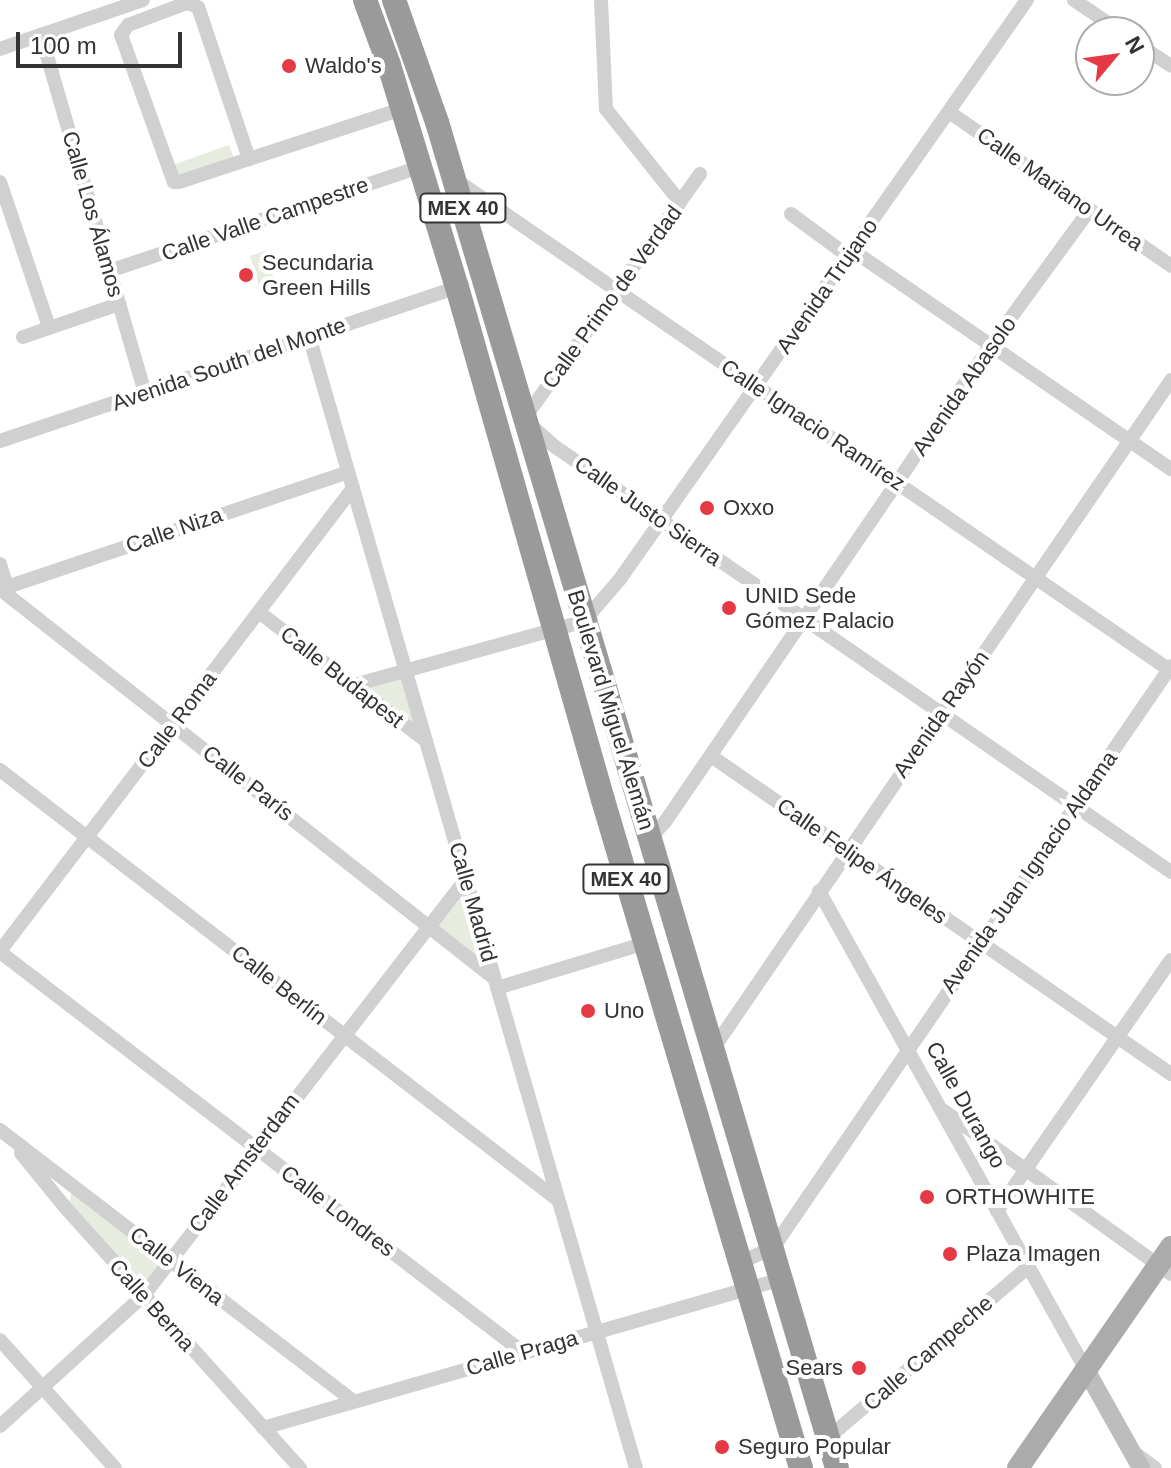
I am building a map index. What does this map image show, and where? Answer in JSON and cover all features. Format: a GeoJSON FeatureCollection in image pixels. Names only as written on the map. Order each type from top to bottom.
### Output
{"type":"FeatureCollection","features":[{"type":"Feature","properties":{"kind":"highway","name":"Boulevard Miguel Alemán"},"geometry":{"type":"LineString","coordinates":[[365,0],[474,343],[554,630],[801,1468]]}},
{"type":"Feature","properties":{"kind":"highway","name":"Boulevard Miguel Alemán"},"geometry":{"type":"LineString","coordinates":[[394,0],[416,55],[454,179],[837,1468]]}},
{"type":"Feature","properties":{"kind":"highway"},"geometry":{"type":"LineString","coordinates":[[420,167],[446,194],[460,246],[470,264],[483,276]]}},
{"type":"Feature","properties":{"kind":"highway"},"geometry":{"type":"LineString","coordinates":[[474,343],[488,359],[509,416],[515,422],[524,419]]}},
{"type":"Feature","properties":{"kind":"main road"},"geometry":{"type":"LineString","coordinates":[[1018,1468],[1167,1262]]}},
{"type":"Feature","properties":{"kind":"main road","name":"Calle Durango"},"geometry":{"type":"LineString","coordinates":[[1086,1370],[1137,1460]]}},
{"type":"Feature","properties":{"kind":"street"},"geometry":{"type":"LineString","coordinates":[[0,49],[143,0]]}},
{"type":"Feature","properties":{"kind":"street"},"geometry":{"type":"LineString","coordinates":[[601,0],[606,109],[680,202]]}},
{"type":"Feature","properties":{"kind":"street","name":"Avenida Trujano"},"geometry":{"type":"LineString","coordinates":[[584,621],[620,579],[1027,0]]}},
{"type":"Feature","properties":{"kind":"street"},"geometry":{"type":"LineString","coordinates":[[1074,0],[1098,16]]}},
{"type":"Feature","properties":{"kind":"street"},"geometry":{"type":"LineString","coordinates":[[249,159],[198,7],[193,4],[124,29],[121,35],[174,182],[249,159],[402,109]]}},
{"type":"Feature","properties":{"kind":"street","name":"Calle Los Álamos"},"geometry":{"type":"LineString","coordinates":[[41,35],[145,393]]}},
{"type":"Feature","properties":{"kind":"street","name":"Calle Mariano Urrea"},"geometry":{"type":"LineString","coordinates":[[949,112],[1171,266]]}},
{"type":"Feature","properties":{"kind":"street","name":"Calle Valle Campestre"},"geometry":{"type":"LineString","coordinates":[[109,271],[420,167]]}},
{"type":"Feature","properties":{"kind":"street","name":"Calle Primo de Verdad"},"geometry":{"type":"LineString","coordinates":[[524,419],[700,174]]}},
{"type":"Feature","properties":{"kind":"street","name":"Calle Ignacio Ramírez"},"geometry":{"type":"LineString","coordinates":[[454,179],[1170,669]]}},
{"type":"Feature","properties":{"kind":"street"},"geometry":{"type":"LineString","coordinates":[[0,182],[49,327]]}},
{"type":"Feature","properties":{"kind":"street","name":"Avenida Abasolo"},"geometry":{"type":"LineString","coordinates":[[649,839],[711,756],[991,345],[1090,209]]}},
{"type":"Feature","properties":{"kind":"street"},"geometry":{"type":"LineString","coordinates":[[791,214],[991,345],[1171,469]]}},
{"type":"Feature","properties":{"kind":"street","name":"Avenida South del Monte"},"geometry":{"type":"LineString","coordinates":[[0,441],[457,287]]}},
{"type":"Feature","properties":{"kind":"street"},"geometry":{"type":"LineString","coordinates":[[23,337],[119,304]]}},
{"type":"Feature","properties":{"kind":"street","name":"Calle Madrid"},"geometry":{"type":"LineString","coordinates":[[309,336],[636,1468]]}},
{"type":"Feature","properties":{"kind":"street","name":"Avenida Rayón"},"geometry":{"type":"LineString","coordinates":[[713,1049],[1171,380]]}},
{"type":"Feature","properties":{"kind":"street","name":"Calle Justo Sierra"},"geometry":{"type":"LineString","coordinates":[[524,419],[554,446],[1171,872]]}},
{"type":"Feature","properties":{"kind":"street","name":"Calle Niza"},"geometry":{"type":"LineString","coordinates":[[2,587],[348,472]]}},
{"type":"Feature","properties":{"kind":"street","name":"Calle Roma"},"geometry":{"type":"LineString","coordinates":[[0,951],[353,488]]}},
{"type":"Feature","properties":{"kind":"street"},"geometry":{"type":"LineString","coordinates":[[0,564],[2,587]]}},
{"type":"Feature","properties":{"kind":"street","name":"Calle París"},"geometry":{"type":"LineString","coordinates":[[2,587],[428,925],[496,983]]}},
{"type":"Feature","properties":{"kind":"street","name":"Calle Budapest"},"geometry":{"type":"LineString","coordinates":[[259,612],[426,741]]}},
{"type":"Feature","properties":{"kind":"street"},"geometry":{"type":"LineString","coordinates":[[354,685],[584,621]]}},
{"type":"Feature","properties":{"kind":"street","name":"Avenida Juan Ignacio Aldama"},"geometry":{"type":"LineString","coordinates":[[773,1248],[907,1048],[1170,669]]}},
{"type":"Feature","properties":{"kind":"street","name":"Calle Felipe Ángeles"},"geometry":{"type":"LineString","coordinates":[[711,756],[1171,1074]]}},
{"type":"Feature","properties":{"kind":"street","name":"Calle Berlín"},"geometry":{"type":"LineString","coordinates":[[0,770],[559,1200]]}},
{"type":"Feature","properties":{"kind":"street","name":"Calle Amsterdam"},"geometry":{"type":"LineString","coordinates":[[0,1426],[144,1295],[342,1034],[466,879]]}},
{"type":"Feature","properties":{"kind":"street","name":"Calle Durango"},"geometry":{"type":"LineString","coordinates":[[819,891],[1086,1370]]}},
{"type":"Feature","properties":{"kind":"street"},"geometry":{"type":"LineString","coordinates":[[496,983],[646,943]]}},
{"type":"Feature","properties":{"kind":"street","name":"Calle Londres"},"geometry":{"type":"LineString","coordinates":[[0,951],[524,1353]]}},
{"type":"Feature","properties":{"kind":"street"},"geometry":{"type":"LineString","coordinates":[[997,1211],[1171,960]]}},
{"type":"Feature","properties":{"kind":"street"},"geometry":{"type":"LineString","coordinates":[[940,1108],[1025,1171],[1167,1262]]}},
{"type":"Feature","properties":{"kind":"street","name":"Calle Viena"},"geometry":{"type":"LineString","coordinates":[[4,1134],[354,1402]]}},
{"type":"Feature","properties":{"kind":"street","name":"Calle Berna"},"geometry":{"type":"LineString","coordinates":[[4,1134],[300,1468]]}},
{"type":"Feature","properties":{"kind":"street"},"geometry":{"type":"LineString","coordinates":[[741,1262],[773,1248]]}},
{"type":"Feature","properties":{"kind":"street","name":"Calle Campeche"},"geometry":{"type":"LineString","coordinates":[[828,1438],[1028,1267]]}},
{"type":"Feature","properties":{"kind":"street","name":"Calle Praga"},"geometry":{"type":"LineString","coordinates":[[263,1428],[782,1279]]}},
{"type":"Feature","properties":{"kind":"street"},"geometry":{"type":"LineString","coordinates":[[0,1340],[115,1468]]}},
{"type":"Feature","properties":{"kind":"street"},"geometry":{"type":"LineString","coordinates":[[1137,1460],[1155,1468]]}},
{"type":"Feature","properties":{"kind":"shaded area"},"geometry":{"type":"Polygon","coordinates":[[[229,145],[235,161],[178,184],[170,166],[229,145]]]}},
{"type":"Feature","properties":{"kind":"shaded area"},"geometry":{"type":"Polygon","coordinates":[[[265,251],[278,291],[262,296],[250,256],[265,251]]]}},
{"type":"Feature","properties":{"kind":"shaded area"},"geometry":{"type":"Polygon","coordinates":[[[405,676],[426,748],[355,689],[405,676]]]}},
{"type":"Feature","properties":{"kind":"shaded area"},"geometry":{"type":"Polygon","coordinates":[[[464,880],[491,974],[426,924],[464,880]]]}},
{"type":"Feature","properties":{"kind":"shaded area"},"geometry":{"type":"Polygon","coordinates":[[[77,1192],[160,1255],[161,1263],[144,1284],[70,1203],[71,1194],[77,1192]]]}},
{"type":"Feature","properties":{"kind":"place","name":"Waldo's"},"geometry":{"type":"Point","coordinates":[289,66]}},
{"type":"Feature","properties":{"kind":"place","name":"Secundaria Green Hills"},"geometry":{"type":"Point","coordinates":[246,275]}},
{"type":"Feature","properties":{"kind":"place","name":"Oxxo"},"geometry":{"type":"Point","coordinates":[707,508]}},
{"type":"Feature","properties":{"kind":"place","name":"UNID Sede Gómez Palacio"},"geometry":{"type":"Point","coordinates":[729,608]}},
{"type":"Feature","properties":{"kind":"place","name":"Uno"},"geometry":{"type":"Point","coordinates":[588,1011]}},
{"type":"Feature","properties":{"kind":"place","name":"ORTHOWHITE"},"geometry":{"type":"Point","coordinates":[927,1197]}},
{"type":"Feature","properties":{"kind":"place","name":"Plaza Imagen"},"geometry":{"type":"Point","coordinates":[950,1254]}},
{"type":"Feature","properties":{"kind":"place","name":"Sears"},"geometry":{"type":"Point","coordinates":[859,1368]}},
{"type":"Feature","properties":{"kind":"place","name":"Seguro Popular"},"geometry":{"type":"Point","coordinates":[722,1447]}}]}
